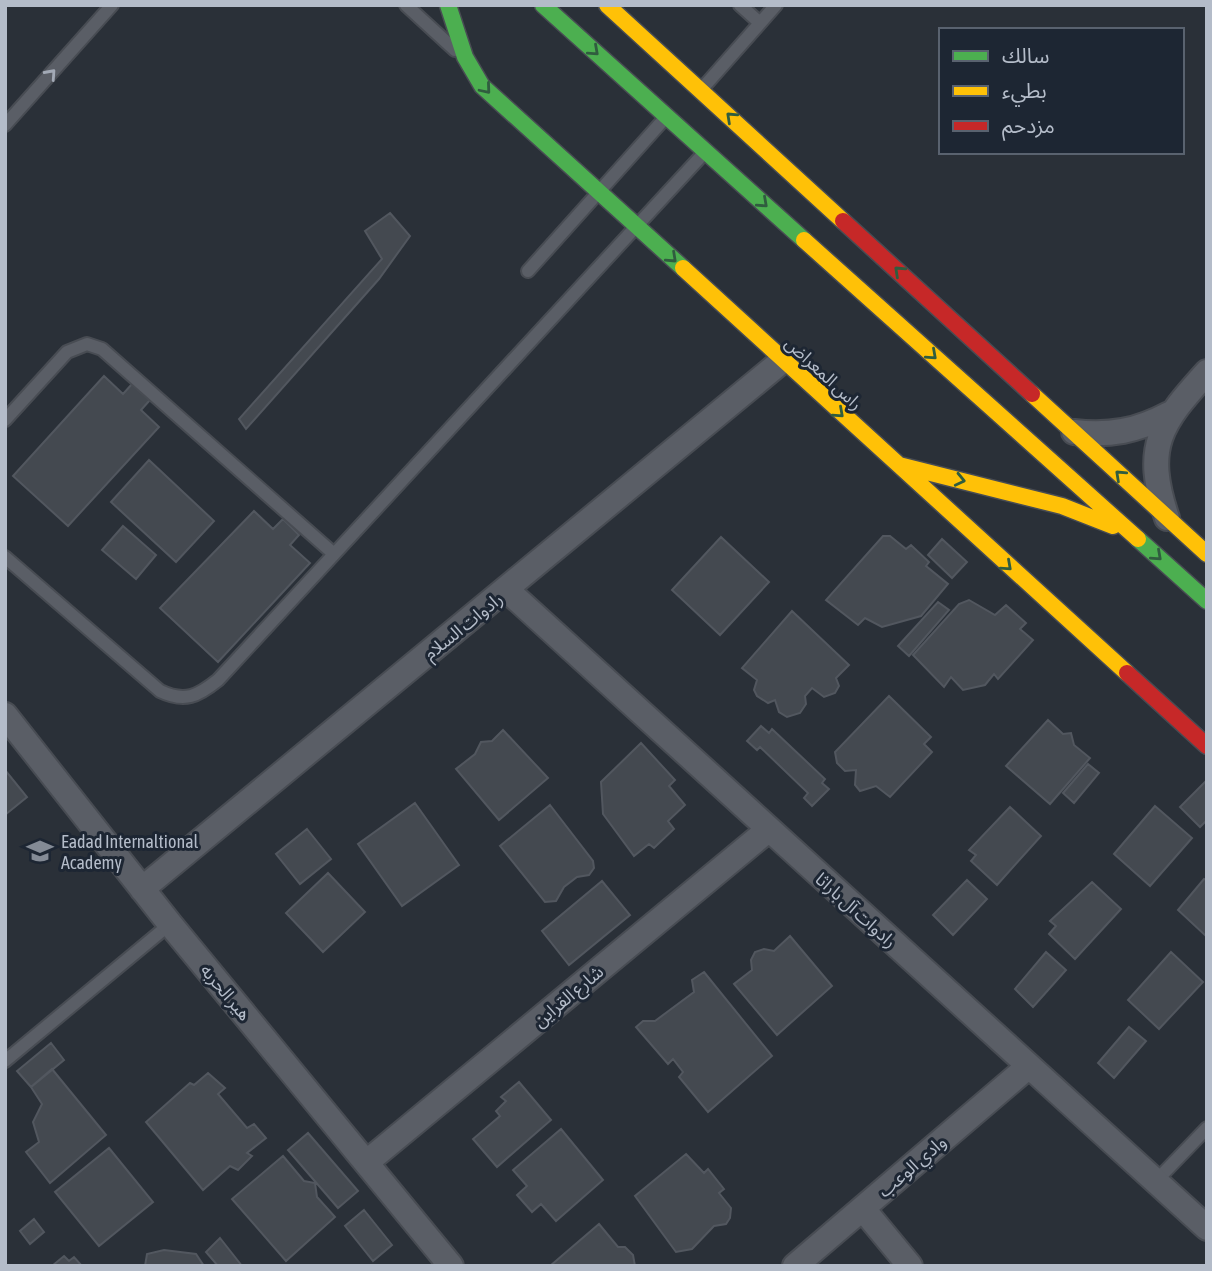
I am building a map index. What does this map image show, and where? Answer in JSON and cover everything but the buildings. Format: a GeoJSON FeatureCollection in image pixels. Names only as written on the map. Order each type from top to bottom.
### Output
{"type":"FeatureCollection","features":[{"type":"Feature","properties":{"kind":"street","name":"راس المعراض"},"geometry":{"type":"LineString","coordinates":[[448,5],[466,57],[482,86],[505,109],[600,190],[893,463],[1207,746]]}},
{"type":"Feature","properties":{"kind":"street"},"geometry":{"type":"LineString","coordinates":[[543,5],[1207,601]]}},
{"type":"Feature","properties":{"kind":"street"},"geometry":{"type":"LineString","coordinates":[[607,5],[1207,554]]}},
{"type":"Feature","properties":{"kind":"street","name":"رادوات السلام"},"geometry":{"type":"LineString","coordinates":[[142,889],[782,361]]}},
{"type":"Feature","properties":{"kind":"street"},"geometry":{"type":"LineString","coordinates":[[1167,518],[1155,467],[1159,439],[1169,414],[1207,372]]}},
{"type":"Feature","properties":{"kind":"street"},"geometry":{"type":"LineString","coordinates":[[1074,432],[1124,432],[1169,414]]}},
{"type":"Feature","properties":{"kind":"street"},"geometry":{"type":"LineString","coordinates":[[893,463],[1062,506],[1134,535]]}},
{"type":"Feature","properties":{"kind":"street","name":"رادوات آل باراثا"},"geometry":{"type":"LineString","coordinates":[[507,590],[1207,1228]]}},
{"type":"Feature","properties":{"kind":"street","name":"هير الحربه"},"geometry":{"type":"LineString","coordinates":[[5,715],[170,924],[451,1266]]}},
{"type":"Feature","properties":{"kind":"street","name":"شارع القراين"},"geometry":{"type":"LineString","coordinates":[[367,1162],[768,830]]}},
{"type":"Feature","properties":{"kind":"street","name":"وادي الوعب"},"geometry":{"type":"LineString","coordinates":[[795,1266],[1029,1066]]}},
{"type":"Feature","properties":{"kind":"street"},"geometry":{"type":"LineString","coordinates":[[863,1209],[910,1266]]}},
{"type":"Feature","properties":{"kind":"lane"},"geometry":{"type":"LineString","coordinates":[[5,125],[112,5]]}},
{"type":"Feature","properties":{"kind":"lane"},"geometry":{"type":"LineString","coordinates":[[406,5],[441,39],[466,57]]}},
{"type":"Feature","properties":{"kind":"lane"},"geometry":{"type":"LineString","coordinates":[[740,5],[760,23]]}},
{"type":"Feature","properties":{"kind":"lane"},"geometry":{"type":"LineString","coordinates":[[701,90],[776,5]]}},
{"type":"Feature","properties":{"kind":"lane"},"geometry":{"type":"LineString","coordinates":[[528,271],[666,116]]}},
{"type":"Feature","properties":{"kind":"lane"},"geometry":{"type":"LineString","coordinates":[[5,557],[160,691],[187,699],[201,693],[218,680],[705,152]]}},
{"type":"Feature","properties":{"kind":"lane"},"geometry":{"type":"LineString","coordinates":[[5,420],[67,352],[87,344],[102,349],[334,554]]}},
{"type":"Feature","properties":{"kind":"lane"},"geometry":{"type":"LineString","coordinates":[[5,1061],[170,924]]}},
{"type":"Feature","properties":{"kind":"lane"},"geometry":{"type":"LineString","coordinates":[[1156,1181],[1207,1129]]}},
{"type":"Feature","properties":{"kind":"traffic: fast"},"geometry":{"type":"LineString","coordinates":[[448,5],[465,57],[482,86],[683,268]]}},
{"type":"Feature","properties":{"kind":"traffic: fast"},"geometry":{"type":"LineString","coordinates":[[543,5],[804,240]]}},
{"type":"Feature","properties":{"kind":"traffic: fast"},"geometry":{"type":"LineString","coordinates":[[1138,539],[1207,601]]}},
{"type":"Feature","properties":{"kind":"traffic: slow"},"geometry":{"type":"LineString","coordinates":[[607,5],[843,221]]}},
{"type":"Feature","properties":{"kind":"traffic: slow"},"geometry":{"type":"LineString","coordinates":[[804,240],[1138,539]]}},
{"type":"Feature","properties":{"kind":"traffic: slow"},"geometry":{"type":"LineString","coordinates":[[683,268],[1127,673]]}},
{"type":"Feature","properties":{"kind":"traffic: slow"},"geometry":{"type":"LineString","coordinates":[[1032,394],[1207,554]]}},
{"type":"Feature","properties":{"kind":"traffic: slow"},"geometry":{"type":"LineString","coordinates":[[899,465],[1062,506],[1113,526]]}},
{"type":"Feature","properties":{"kind":"traffic: jam"},"geometry":{"type":"LineString","coordinates":[[843,221],[1032,394]]}},
{"type":"Feature","properties":{"kind":"traffic: jam"},"geometry":{"type":"LineString","coordinates":[[1127,673],[1207,746]]}},
{"type":"Feature","properties":{"kind":"place","name":"Eadad Internaltional Academy"},"geometry":{"type":"Point","coordinates":[40,851]}}]}
